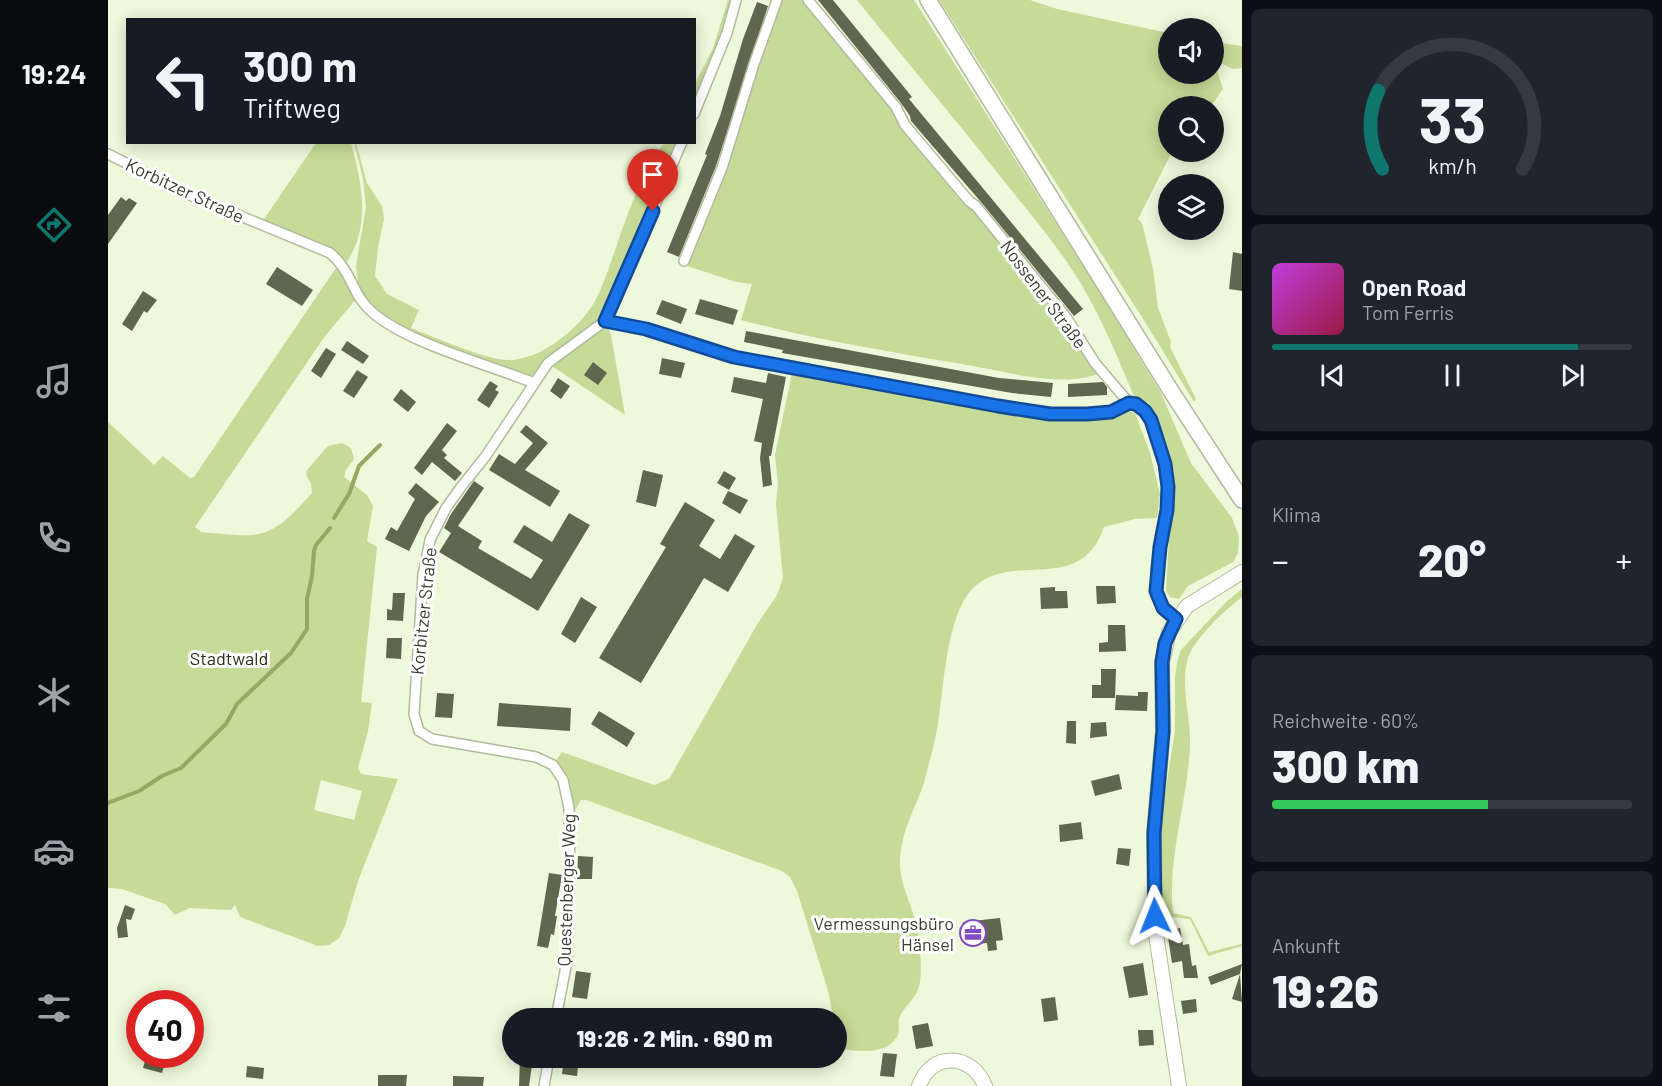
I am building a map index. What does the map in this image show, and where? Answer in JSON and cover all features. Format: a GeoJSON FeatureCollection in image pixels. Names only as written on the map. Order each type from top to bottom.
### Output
{"type":"FeatureCollection","features":[{"type":"Feature","properties":{"kind":"main road"},"geometry":{"type":"LineString","coordinates":[[928,0],[1189,420],[1242,500]]}},
{"type":"Feature","properties":{"kind":"street"},"geometry":{"type":"LineString","coordinates":[[696,109],[727,33],[736,0]]}},
{"type":"Feature","properties":{"kind":"street"},"geometry":{"type":"LineString","coordinates":[[684,261],[730,146],[754,64],[777,0]]}},
{"type":"Feature","properties":{"kind":"street","name":"Nossener Straße"},"geometry":{"type":"LineString","coordinates":[[808,0],[896,107],[905,125],[969,201],[976,206],[1066,317],[1095,363],[1129,403],[1136,404],[1151,420],[1165,464],[1168,487],[1156,591],[1163,608],[1176,619]]}},
{"type":"Feature","properties":{"kind":"street"},"geometry":{"type":"LineString","coordinates":[[681,144],[605,321],[646,329],[734,357],[998,406],[1050,414],[1087,414],[1111,412],[1129,403]]}},
{"type":"Feature","properties":{"kind":"street","name":"Korbitzer Straße"},"geometry":{"type":"LineString","coordinates":[[108,154],[192,196],[330,253],[347,270],[358,297],[365,306],[385,321],[426,342],[534,382]]}},
{"type":"Feature","properties":{"kind":"street","name":"Korbitzer Straße"},"geometry":{"type":"LineString","coordinates":[[553,765],[524,753],[427,737],[417,727],[414,714],[421,597],[430,540],[446,508],[485,457],[548,363],[605,321]]}},
{"type":"Feature","properties":{"kind":"street"},"geometry":{"type":"LineString","coordinates":[[1179,1086],[1155,928],[1155,822],[1163,731],[1162,662],[1165,643],[1176,619],[1187,606],[1239,574],[1242,561]]}},
{"type":"Feature","properties":{"kind":"street","name":"Questenberger Weg"},"geometry":{"type":"LineString","coordinates":[[553,765],[563,780],[569,808],[567,961],[558,1008]]}},
{"type":"Feature","properties":{"kind":"street"},"geometry":{"type":"LineString","coordinates":[[919,1086],[931,1066],[938,1062],[955,1061],[972,1067],[985,1086]]}},
{"type":"Feature","properties":{"kind":"street"},"geometry":{"type":"LineString","coordinates":[[544,1086],[547,1068]]}},
{"type":"Feature","properties":{"kind":"green space"},"geometry":{"type":"Polygon","coordinates":[[[728,0],[732,0],[696,102],[696,82],[713,48],[728,0]]]}},
{"type":"Feature","properties":{"kind":"green space"},"geometry":{"type":"Polygon","coordinates":[[[777,0],[808,0],[976,206],[1103,372],[1072,379],[1038,378],[856,346],[741,320],[752,284],[736,282],[684,265],[722,168],[777,0]]]}},
{"type":"Feature","properties":{"kind":"green space"},"geometry":{"type":"Polygon","coordinates":[[[857,0],[914,0],[1161,393],[1191,463],[1232,518],[1239,537],[1238,553],[1233,562],[1188,586],[1179,599],[1170,597],[1166,591],[1175,487],[1171,461],[1155,412],[1149,403],[1134,396],[1096,311],[1063,257],[986,158],[857,0]]]}},
{"type":"Feature","properties":{"kind":"green space"},"geometry":{"type":"Polygon","coordinates":[[[939,0],[1030,0],[1057,9],[1158,31],[1158,84],[1221,84],[1223,89],[1218,96],[1158,96],[1158,162],[1167,162],[1161,174],[1158,174],[1158,180],[1138,219],[1142,223],[1153,269],[1158,308],[1171,342],[1170,347],[1196,399],[1194,402],[939,0]]]}},
{"type":"Feature","properties":{"kind":"green space"},"geometry":{"type":"Polygon","coordinates":[[[1224,43],[1242,46],[1242,68],[1233,69],[1224,65],[1224,43]]]}},
{"type":"Feature","properties":{"kind":"green space","name":"Stadtwald"},"geometry":{"type":"Polygon","coordinates":[[[315,144],[351,144],[362,206],[358,237],[344,266],[370,306],[358,284],[356,266],[366,207],[363,179],[354,144],[367,183],[382,206],[384,219],[375,276],[387,294],[419,310],[411,328],[486,356],[507,360],[520,359],[545,349],[557,341],[588,312],[602,286],[628,214],[647,170],[663,144],[679,144],[605,321],[611,335],[625,415],[549,364],[534,383],[398,329],[358,297],[325,336],[195,527],[201,532],[238,535],[264,533],[274,528],[312,493],[306,474],[307,470],[328,446],[342,443],[351,448],[354,459],[344,477],[367,495],[373,506],[367,541],[377,547],[361,702],[372,703],[368,731],[358,768],[361,774],[398,779],[358,881],[345,926],[339,938],[329,945],[318,946],[240,917],[235,905],[231,910],[190,908],[175,915],[165,904],[122,889],[108,888],[108,422],[154,465],[163,456],[190,478],[194,477],[340,262],[260,225],[315,144]],[[321,780],[314,810],[354,820],[362,791],[321,780]]]}},
{"type":"Feature","properties":{"kind":"green space"},"geometry":{"type":"Polygon","coordinates":[[[793,368],[998,406],[1087,414],[1129,403],[1128,411],[1135,413],[1150,453],[1160,494],[1157,518],[1135,519],[1104,527],[1092,549],[1077,561],[1060,567],[1001,573],[983,580],[968,594],[960,608],[949,643],[934,745],[924,783],[905,831],[901,852],[901,873],[919,936],[920,982],[917,992],[900,1016],[899,1032],[896,1038],[885,1048],[877,1050],[847,1049],[847,1008],[831,1008],[797,891],[790,877],[782,871],[586,800],[581,800],[574,812],[569,808],[553,765],[562,752],[654,785],[669,779],[758,623],[777,595],[783,578],[776,504],[778,484],[775,455],[793,368]]]}},
{"type":"Feature","properties":{"kind":"green space"},"geometry":{"type":"Polygon","coordinates":[[[1242,589],[1242,597],[1218,618],[1195,645],[1185,672],[1190,745],[1186,787],[1175,850],[1173,913],[1191,917],[1209,952],[1242,944],[1242,946],[1208,956],[1190,919],[1159,916],[1162,812],[1175,731],[1175,678],[1181,650],[1228,600],[1242,589]]]}},
{"type":"Feature","properties":{"kind":"building"},"geometry":{"type":"Polygon","coordinates":[[[818,0],[833,0],[912,97],[909,99],[1083,309],[1074,316],[911,121],[901,103],[818,0]]]}},
{"type":"Feature","properties":{"kind":"building"},"geometry":{"type":"Polygon","coordinates":[[[757,2],[768,6],[716,166],[679,257],[667,252],[707,155],[705,154],[720,116],[743,39],[757,2]]]}},
{"type":"Feature","properties":{"kind":"building"},"geometry":{"type":"Polygon","coordinates":[[[121,197],[126,201],[129,198],[137,203],[108,244],[108,215],[121,197]]]}},
{"type":"Feature","properties":{"kind":"building"},"geometry":{"type":"Polygon","coordinates":[[[1233,252],[1242,254],[1242,291],[1229,289],[1233,252]]]}},
{"type":"Feature","properties":{"kind":"building"},"geometry":{"type":"Polygon","coordinates":[[[277,267],[313,290],[302,306],[266,284],[277,267]]]}},
{"type":"Feature","properties":{"kind":"building"},"geometry":{"type":"Polygon","coordinates":[[[143,291],[157,300],[147,313],[144,311],[132,331],[122,324],[143,291]]]}},
{"type":"Feature","properties":{"kind":"building"},"geometry":{"type":"Polygon","coordinates":[[[700,299],[738,310],[733,325],[695,314],[700,299]]]}},
{"type":"Feature","properties":{"kind":"building"},"geometry":{"type":"Polygon","coordinates":[[[662,300],[687,309],[681,324],[656,314],[662,300]]]}},
{"type":"Feature","properties":{"kind":"building"},"geometry":{"type":"Polygon","coordinates":[[[746,331],[999,378],[1053,383],[1051,397],[1012,393],[782,353],[783,350],[744,342],[746,331]]]}},
{"type":"Feature","properties":{"kind":"building"},"geometry":{"type":"Polygon","coordinates":[[[347,341],[369,356],[363,364],[341,350],[347,341]]]}},
{"type":"Feature","properties":{"kind":"building"},"geometry":{"type":"Polygon","coordinates":[[[326,348],[336,354],[321,378],[311,371],[326,348]]]}},
{"type":"Feature","properties":{"kind":"building"},"geometry":{"type":"Polygon","coordinates":[[[662,358],[685,363],[681,378],[659,374],[662,358]]]}},
{"type":"Feature","properties":{"kind":"building"},"geometry":{"type":"Polygon","coordinates":[[[593,362],[607,373],[598,385],[584,375],[593,362]]]}},
{"type":"Feature","properties":{"kind":"building"},"geometry":{"type":"Polygon","coordinates":[[[357,370],[368,377],[354,398],[343,391],[357,370]]]}},
{"type":"Feature","properties":{"kind":"building"},"geometry":{"type":"Polygon","coordinates":[[[768,373],[786,377],[771,456],[769,456],[772,485],[763,487],[760,458],[762,443],[754,441],[763,399],[731,392],[734,377],[766,383],[768,373]]]}},
{"type":"Feature","properties":{"kind":"building"},"geometry":{"type":"Polygon","coordinates":[[[558,378],[570,386],[561,399],[550,391],[558,378]]]}},
{"type":"Feature","properties":{"kind":"building"},"geometry":{"type":"Polygon","coordinates":[[[490,381],[498,386],[495,390],[499,392],[489,408],[477,400],[490,381]]]}},
{"type":"Feature","properties":{"kind":"building"},"geometry":{"type":"Polygon","coordinates":[[[1103,382],[1107,387],[1107,395],[1068,397],[1068,384],[1103,382]]]}},
{"type":"Feature","properties":{"kind":"building"},"geometry":{"type":"Polygon","coordinates":[[[401,389],[416,402],[408,412],[393,400],[401,389]]]}},
{"type":"Feature","properties":{"kind":"building"},"geometry":{"type":"Polygon","coordinates":[[[447,423],[457,431],[442,450],[447,455],[444,458],[462,473],[455,481],[432,462],[422,475],[414,468],[447,423]]]}},
{"type":"Feature","properties":{"kind":"building"},"geometry":{"type":"Polygon","coordinates":[[[526,425],[548,443],[525,470],[560,491],[550,507],[489,470],[499,454],[515,464],[533,443],[520,432],[526,425]]]}},
{"type":"Feature","properties":{"kind":"building"},"geometry":{"type":"Polygon","coordinates":[[[643,470],[663,475],[656,507],[636,502],[643,470]]]}},
{"type":"Feature","properties":{"kind":"building"},"geometry":{"type":"Polygon","coordinates":[[[724,471],[736,478],[729,490],[717,483],[724,471]]]}},
{"type":"Feature","properties":{"kind":"building"},"geometry":{"type":"Polygon","coordinates":[[[474,481],[484,488],[458,526],[482,541],[478,548],[531,579],[543,560],[513,542],[524,525],[552,542],[569,513],[590,525],[538,611],[439,552],[451,533],[444,528],[474,481]]]}},
{"type":"Feature","properties":{"kind":"building"},"geometry":{"type":"Polygon","coordinates":[[[416,483],[439,502],[426,516],[409,551],[385,539],[391,527],[397,531],[415,499],[408,493],[416,483]]]}},
{"type":"Feature","properties":{"kind":"building"},"geometry":{"type":"Polygon","coordinates":[[[728,491],[748,500],[740,514],[722,503],[728,491]]]}},
{"type":"Feature","properties":{"kind":"building"},"geometry":{"type":"Polygon","coordinates":[[[685,502],[715,520],[699,546],[720,559],[735,534],[755,546],[728,592],[704,578],[641,683],[599,658],[666,547],[660,544],[685,502]]]}},
{"type":"Feature","properties":{"kind":"building"},"geometry":{"type":"Polygon","coordinates":[[[1096,586],[1115,586],[1116,603],[1097,604],[1096,586]]]}},
{"type":"Feature","properties":{"kind":"building"},"geometry":{"type":"Polygon","coordinates":[[[1055,587],[1055,591],[1067,591],[1068,608],[1041,609],[1040,588],[1055,587]]]}},
{"type":"Feature","properties":{"kind":"building"},"geometry":{"type":"Polygon","coordinates":[[[393,593],[405,593],[403,621],[387,620],[387,609],[392,610],[393,593]]]}},
{"type":"Feature","properties":{"kind":"building"},"geometry":{"type":"Polygon","coordinates":[[[581,597],[597,607],[575,643],[561,634],[581,597]]]}},
{"type":"Feature","properties":{"kind":"building"},"geometry":{"type":"Polygon","coordinates":[[[1108,625],[1125,625],[1126,651],[1099,652],[1099,643],[1108,642],[1108,625]]]}},
{"type":"Feature","properties":{"kind":"building"},"geometry":{"type":"Polygon","coordinates":[[[387,638],[402,638],[401,659],[386,658],[387,638]]]}},
{"type":"Feature","properties":{"kind":"building"},"geometry":{"type":"Polygon","coordinates":[[[1101,669],[1116,669],[1115,698],[1092,698],[1092,685],[1101,685],[1101,669]]]}},
{"type":"Feature","properties":{"kind":"building"},"geometry":{"type":"Polygon","coordinates":[[[1138,692],[1148,692],[1147,711],[1115,710],[1116,695],[1138,696],[1138,692]]]}},
{"type":"Feature","properties":{"kind":"building"},"geometry":{"type":"Polygon","coordinates":[[[437,693],[454,694],[452,718],[435,717],[437,693]]]}},
{"type":"Feature","properties":{"kind":"building"},"geometry":{"type":"Polygon","coordinates":[[[499,703],[571,708],[570,731],[497,726],[499,703]]]}},
{"type":"Feature","properties":{"kind":"building"},"geometry":{"type":"Polygon","coordinates":[[[599,711],[635,733],[627,747],[591,724],[599,711]]]}},
{"type":"Feature","properties":{"kind":"building"},"geometry":{"type":"Polygon","coordinates":[[[1067,721],[1076,721],[1076,744],[1066,743],[1067,721]]]}},
{"type":"Feature","properties":{"kind":"building"},"geometry":{"type":"Polygon","coordinates":[[[1106,722],[1107,736],[1090,738],[1091,723],[1106,722]]]}},
{"type":"Feature","properties":{"kind":"building"},"geometry":{"type":"Polygon","coordinates":[[[1119,774],[1122,789],[1095,796],[1091,781],[1119,774]]]}},
{"type":"Feature","properties":{"kind":"building"},"geometry":{"type":"Polygon","coordinates":[[[1081,822],[1083,839],[1060,842],[1059,825],[1081,822]]]}},
{"type":"Feature","properties":{"kind":"building"},"geometry":{"type":"Polygon","coordinates":[[[1118,848],[1131,849],[1129,866],[1116,864],[1118,848]]]}},
{"type":"Feature","properties":{"kind":"building"},"geometry":{"type":"Polygon","coordinates":[[[578,856],[593,857],[592,879],[577,879],[578,856]]]}},
{"type":"Feature","properties":{"kind":"building"},"geometry":{"type":"Polygon","coordinates":[[[549,873],[562,875],[554,935],[551,934],[548,948],[537,946],[549,873]]]}},
{"type":"Feature","properties":{"kind":"building"},"geometry":{"type":"Polygon","coordinates":[[[125,905],[135,909],[131,920],[126,919],[128,937],[118,938],[117,928],[125,905]]]}},
{"type":"Feature","properties":{"kind":"building"},"geometry":{"type":"Polygon","coordinates":[[[1000,918],[1003,940],[996,941],[997,950],[988,951],[987,943],[965,945],[963,922],[1000,918]]]}},
{"type":"Feature","properties":{"kind":"building"},"geometry":{"type":"Polygon","coordinates":[[[1180,928],[1183,945],[1189,944],[1192,966],[1196,965],[1198,978],[1184,978],[1182,961],[1172,963],[1167,931],[1180,928]]]}},
{"type":"Feature","properties":{"kind":"building"},"geometry":{"type":"Polygon","coordinates":[[[1143,963],[1148,995],[1129,998],[1123,967],[1143,963]]]}},
{"type":"Feature","properties":{"kind":"building"},"geometry":{"type":"Polygon","coordinates":[[[1242,964],[1240,974],[1211,985],[1208,977],[1242,964]]]}},
{"type":"Feature","properties":{"kind":"building"},"geometry":{"type":"Polygon","coordinates":[[[576,971],[591,973],[587,999],[572,997],[576,971]]]}},
{"type":"Feature","properties":{"kind":"building"},"geometry":{"type":"Polygon","coordinates":[[[1240,974],[1242,1002],[1232,999],[1240,974]]]}},
{"type":"Feature","properties":{"kind":"building"},"geometry":{"type":"Polygon","coordinates":[[[1055,997],[1058,1020],[1044,1022],[1041,999],[1055,997]]]}},
{"type":"Feature","properties":{"kind":"building"},"geometry":{"type":"Polygon","coordinates":[[[1196,999],[1197,1012],[1183,1014],[1181,1001],[1196,999]]]}},
{"type":"Feature","properties":{"kind":"building"},"geometry":{"type":"Polygon","coordinates":[[[928,1023],[933,1046],[916,1049],[912,1026],[928,1023]]]}},
{"type":"Feature","properties":{"kind":"building"},"geometry":{"type":"Polygon","coordinates":[[[1138,1030],[1153,1030],[1154,1045],[1139,1046],[1138,1030]]]}},
{"type":"Feature","properties":{"kind":"building"},"geometry":{"type":"Polygon","coordinates":[[[883,1053],[897,1054],[894,1077],[880,1076],[883,1053]]]}},
{"type":"Feature","properties":{"kind":"building"},"geometry":{"type":"Polygon","coordinates":[[[247,1066],[264,1068],[263,1079],[246,1077],[247,1066]]]}},
{"type":"Feature","properties":{"kind":"building"},"geometry":{"type":"Polygon","coordinates":[[[143,1068],[163,1068],[162,1073],[143,1068]]]}},
{"type":"Feature","properties":{"kind":"building"},"geometry":{"type":"Polygon","coordinates":[[[520,1068],[532,1068],[529,1086],[519,1086],[520,1068]]]}},
{"type":"Feature","properties":{"kind":"building"},"geometry":{"type":"Polygon","coordinates":[[[563,1068],[578,1068],[577,1076],[562,1074],[563,1068]]]}},
{"type":"Feature","properties":{"kind":"building"},"geometry":{"type":"Polygon","coordinates":[[[378,1075],[407,1075],[406,1086],[378,1086],[378,1075]]]}},
{"type":"Feature","properties":{"kind":"building"},"geometry":{"type":"Polygon","coordinates":[[[453,1076],[484,1077],[483,1086],[453,1086],[453,1076]]]}},
{"type":"Feature","properties":{"kind":"waterway"},"geometry":{"type":"LineString","coordinates":[[334,518],[349,494],[359,466],[380,445]]}},
{"type":"Feature","properties":{"kind":"waterway"},"geometry":{"type":"LineString","coordinates":[[108,803],[139,791],[162,776],[181,768],[226,724],[237,704],[291,653],[307,629],[307,599],[314,551],[330,528]]}},
{"type":"Feature","properties":{"kind":"place","name":"Vermessungsbüro Hänsel"},"geometry":{"type":"Point","coordinates":[973,933]}},
{"type":"Feature","properties":{"kind":"route"},"geometry":{"type":"LineString","coordinates":[[653,211],[605,321],[646,329],[734,357],[998,406],[1050,414],[1087,414],[1111,412],[1129,403],[1136,404],[1145,411],[1151,420],[1165,464],[1168,487],[1156,591],[1163,608],[1176,619],[1165,643],[1162,662],[1163,731],[1154,833],[1155,916]]}}]}
